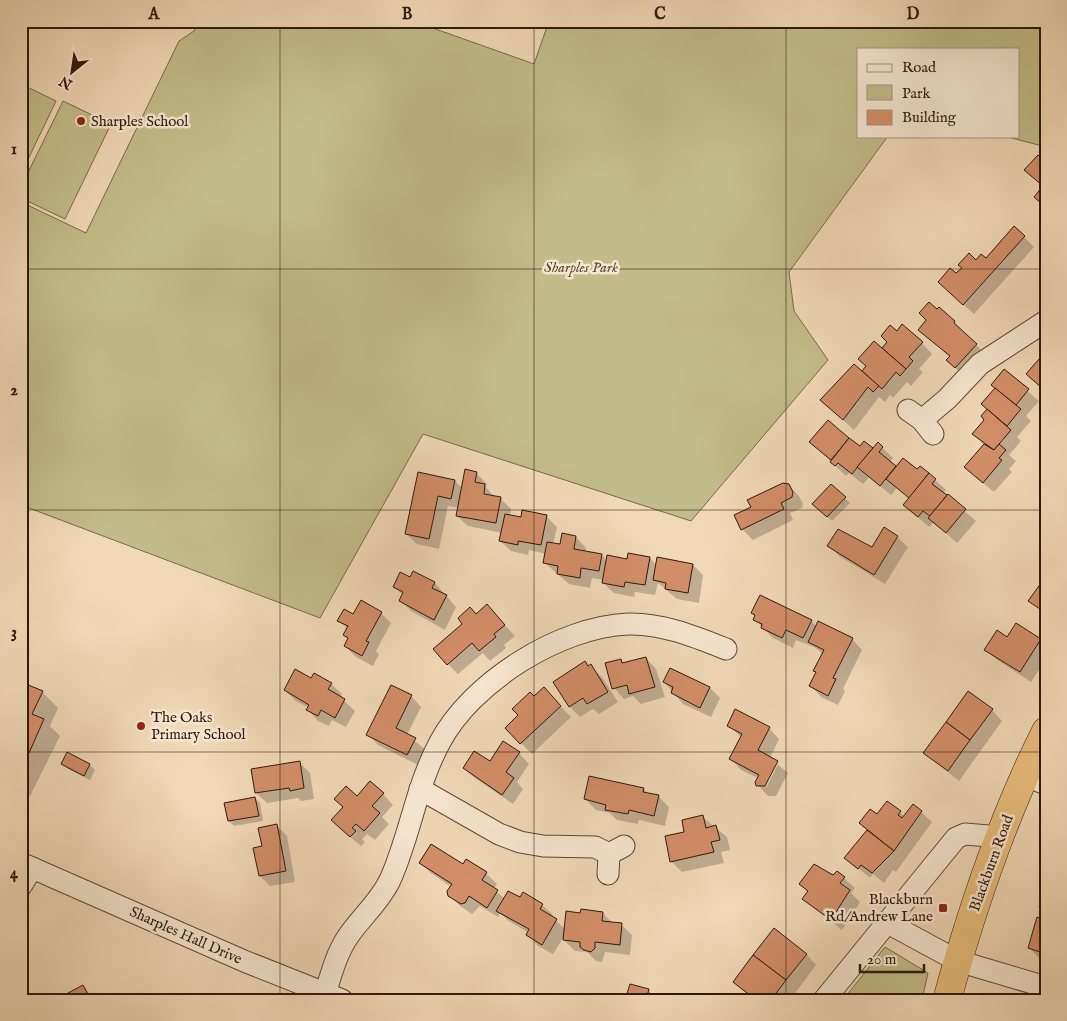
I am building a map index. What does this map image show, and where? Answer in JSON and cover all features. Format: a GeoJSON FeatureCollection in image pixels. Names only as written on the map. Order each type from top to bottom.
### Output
{"type":"FeatureCollection","features":[{"type":"Feature","properties":{"kind":"highway","name":"Blackburn Road"},"geometry":{"type":"LineString","coordinates":[[947,1000],[978,895],[1000,837],[1035,780],[1046,731]]}},
{"type":"Feature","properties":{"kind":"street"},"geometry":{"type":"LineString","coordinates":[[921,421],[947,399],[980,364],[1046,320]]}},
{"type":"Feature","properties":{"kind":"street"},"geometry":{"type":"LineString","coordinates":[[333,997],[339,952],[348,936],[379,900],[390,881],[420,789],[440,741],[458,716],[500,675],[528,657],[556,643],[592,631],[628,624],[662,628],[693,636],[726,649]]}},
{"type":"Feature","properties":{"kind":"street"},"geometry":{"type":"LineString","coordinates":[[420,789],[499,834],[520,842],[543,846],[595,847],[614,858]]}},
{"type":"Feature","properties":{"kind":"street"},"geometry":{"type":"LineString","coordinates":[[824,1000],[956,838],[965,834],[1000,837]]}},
{"type":"Feature","properties":{"kind":"street","name":"Sharples Hall Drive"},"geometry":{"type":"LineString","coordinates":[[21,886],[27,865],[333,997]]}},
{"type":"Feature","properties":{"kind":"street"},"geometry":{"type":"LineString","coordinates":[[886,922],[958,961],[1046,987]]}},
{"type":"Feature","properties":{"kind":"green space","name":"Sharples Park"},"geometry":{"type":"Polygon","coordinates":[[[200,21],[413,21],[534,64],[549,21],[1046,21],[1046,147],[1012,138],[1020,138],[1020,48],[857,48],[857,138],[887,138],[789,272],[794,311],[828,360],[691,521],[423,434],[320,618],[21,505],[21,202],[86,233],[179,41],[194,31],[200,21]]]}},
{"type":"Feature","properties":{"kind":"green space"},"geometry":{"type":"Polygon","coordinates":[[[21,84],[56,101],[21,174],[21,84]]]}},
{"type":"Feature","properties":{"kind":"green space"},"geometry":{"type":"Polygon","coordinates":[[[63,101],[111,124],[65,219],[21,198],[21,187],[63,101]]]}},
{"type":"Feature","properties":{"kind":"green space"},"geometry":{"type":"Polygon","coordinates":[[[885,947],[928,973],[922,1000],[843,1000],[885,947]]]}},
{"type":"Feature","properties":{"kind":"building"},"geometry":{"type":"Polygon","coordinates":[[[1038,155],[1046,162],[1046,200],[1042,204],[1034,197],[1043,186],[1024,170],[1038,155]]]}},
{"type":"Feature","properties":{"kind":"building"},"geometry":{"type":"Polygon","coordinates":[[[1014,226],[1025,236],[963,305],[938,282],[950,268],[956,273],[962,268],[958,265],[969,253],[976,260],[981,254],[986,258],[1014,226]]]}},
{"type":"Feature","properties":{"kind":"building"},"geometry":{"type":"Polygon","coordinates":[[[929,302],[937,309],[939,307],[955,321],[954,323],[977,344],[955,368],[946,360],[950,356],[918,330],[926,320],[919,313],[929,302]]]}},
{"type":"Feature","properties":{"kind":"building"},"geometry":{"type":"Polygon","coordinates":[[[902,324],[923,342],[909,357],[913,361],[906,369],[882,348],[887,342],[881,336],[890,325],[897,331],[902,324]]]}},
{"type":"Feature","properties":{"kind":"building"},"geometry":{"type":"Polygon","coordinates":[[[874,341],[906,369],[900,376],[896,372],[882,389],[862,371],[866,366],[858,359],[874,341]]]}},
{"type":"Feature","properties":{"kind":"building"},"geometry":{"type":"Polygon","coordinates":[[[1046,351],[1046,384],[1042,388],[1026,374],[1046,351]]]}},
{"type":"Feature","properties":{"kind":"building"},"geometry":{"type":"Polygon","coordinates":[[[854,364],[879,386],[873,392],[868,387],[843,420],[820,400],[854,364]]]}},
{"type":"Feature","properties":{"kind":"building"},"geometry":{"type":"Polygon","coordinates":[[[1004,369],[1029,389],[1016,405],[991,385],[1004,369]]]}},
{"type":"Feature","properties":{"kind":"building"},"geometry":{"type":"Polygon","coordinates":[[[995,388],[1021,409],[1007,426],[981,404],[995,388]]]}},
{"type":"Feature","properties":{"kind":"building"},"geometry":{"type":"Polygon","coordinates":[[[987,409],[1011,430],[994,450],[972,434],[984,420],[981,416],[987,409]]]}},
{"type":"Feature","properties":{"kind":"building"},"geometry":{"type":"Polygon","coordinates":[[[828,420],[849,438],[831,460],[809,442],[828,420]]]}},
{"type":"Feature","properties":{"kind":"building"},"geometry":{"type":"Polygon","coordinates":[[[849,438],[860,446],[864,441],[873,448],[852,474],[838,463],[835,466],[830,462],[849,438]]]}},
{"type":"Feature","properties":{"kind":"building"},"geometry":{"type":"Polygon","coordinates":[[[878,442],[883,447],[879,452],[896,466],[880,486],[857,467],[878,442]]]}},
{"type":"Feature","properties":{"kind":"building"},"geometry":{"type":"Polygon","coordinates":[[[984,444],[994,450],[999,444],[1006,450],[999,458],[1002,460],[983,483],[964,467],[984,444]]]}},
{"type":"Feature","properties":{"kind":"building"},"geometry":{"type":"Polygon","coordinates":[[[903,458],[917,469],[920,466],[929,473],[909,498],[886,479],[903,458]]]}},
{"type":"Feature","properties":{"kind":"building"},"geometry":{"type":"Polygon","coordinates":[[[465,469],[477,472],[475,482],[485,484],[484,494],[501,497],[496,523],[456,516],[465,469]]]}},
{"type":"Feature","properties":{"kind":"building"},"geometry":{"type":"Polygon","coordinates":[[[418,472],[455,480],[451,499],[438,496],[429,539],[405,534],[418,472]]]}},
{"type":"Feature","properties":{"kind":"building"},"geometry":{"type":"Polygon","coordinates":[[[929,473],[936,479],[932,484],[947,495],[930,516],[923,511],[918,517],[903,505],[929,473]]]}},
{"type":"Feature","properties":{"kind":"building"},"geometry":{"type":"Polygon","coordinates":[[[783,483],[789,484],[793,492],[792,497],[781,503],[784,509],[741,530],[734,515],[751,507],[747,500],[783,483]]]}},
{"type":"Feature","properties":{"kind":"building"},"geometry":{"type":"Polygon","coordinates":[[[831,484],[846,497],[827,517],[812,504],[831,484]]]}},
{"type":"Feature","properties":{"kind":"building"},"geometry":{"type":"Polygon","coordinates":[[[948,494],[966,509],[946,533],[928,518],[948,494]]]}},
{"type":"Feature","properties":{"kind":"building"},"geometry":{"type":"Polygon","coordinates":[[[522,510],[547,515],[541,545],[518,541],[518,545],[499,541],[505,514],[521,517],[522,510]]]}},
{"type":"Feature","properties":{"kind":"building"},"geometry":{"type":"Polygon","coordinates":[[[884,527],[898,536],[874,575],[827,546],[838,529],[872,547],[884,527]]]}},
{"type":"Feature","properties":{"kind":"building"},"geometry":{"type":"Polygon","coordinates":[[[562,533],[576,536],[574,549],[602,554],[599,571],[581,568],[580,578],[557,574],[558,566],[543,563],[547,542],[560,544],[562,533]]]}},
{"type":"Feature","properties":{"kind":"building"},"geometry":{"type":"Polygon","coordinates":[[[628,553],[650,557],[645,585],[625,582],[624,587],[602,583],[607,555],[627,559],[628,553]]]}},
{"type":"Feature","properties":{"kind":"building"},"geometry":{"type":"Polygon","coordinates":[[[657,557],[693,564],[688,593],[665,589],[666,583],[653,580],[657,557]]]}},
{"type":"Feature","properties":{"kind":"building"},"geometry":{"type":"Polygon","coordinates":[[[413,571],[435,582],[432,588],[447,595],[434,620],[399,601],[403,592],[393,587],[400,572],[410,577],[413,571]]]}},
{"type":"Feature","properties":{"kind":"building"},"geometry":{"type":"Polygon","coordinates":[[[1044,579],[1046,581],[1046,613],[1028,601],[1044,579]]]}},
{"type":"Feature","properties":{"kind":"building"},"geometry":{"type":"Polygon","coordinates":[[[760,595],[812,620],[803,638],[786,630],[782,638],[761,628],[762,624],[753,620],[755,615],[751,613],[760,595]]]}},
{"type":"Feature","properties":{"kind":"building"},"geometry":{"type":"Polygon","coordinates":[[[361,600],[382,612],[366,641],[369,642],[362,656],[344,646],[348,638],[343,635],[348,626],[337,621],[344,609],[353,614],[361,600]]]}},
{"type":"Feature","properties":{"kind":"building"},"geometry":{"type":"Polygon","coordinates":[[[487,604],[505,625],[494,634],[496,637],[479,651],[472,643],[447,665],[433,649],[462,624],[458,618],[470,607],[476,614],[487,604]]]}},
{"type":"Feature","properties":{"kind":"building"},"geometry":{"type":"Polygon","coordinates":[[[818,621],[853,638],[833,678],[836,679],[828,696],[809,686],[816,672],[813,671],[824,650],[808,642],[818,621]]]}},
{"type":"Feature","properties":{"kind":"building"},"geometry":{"type":"Polygon","coordinates":[[[1016,623],[1041,639],[1020,672],[984,650],[997,630],[1007,637],[1016,623]]]}},
{"type":"Feature","properties":{"kind":"building"},"geometry":{"type":"Polygon","coordinates":[[[646,657],[655,687],[629,694],[627,685],[612,689],[605,663],[621,659],[622,663],[646,657]]]}},
{"type":"Feature","properties":{"kind":"building"},"geometry":{"type":"Polygon","coordinates":[[[585,661],[588,666],[591,664],[608,692],[587,704],[583,698],[569,707],[553,682],[585,661]]]}},
{"type":"Feature","properties":{"kind":"building"},"geometry":{"type":"Polygon","coordinates":[[[670,668],[710,687],[700,708],[671,693],[673,687],[663,682],[670,668]]]}},
{"type":"Feature","properties":{"kind":"building"},"geometry":{"type":"Polygon","coordinates":[[[295,669],[311,678],[314,673],[332,683],[328,689],[345,699],[335,718],[321,710],[318,716],[306,710],[309,705],[284,690],[295,669]]]}},
{"type":"Feature","properties":{"kind":"building"},"geometry":{"type":"Polygon","coordinates":[[[21,682],[43,691],[32,714],[44,719],[29,753],[27,752],[21,764],[21,682]]]}},
{"type":"Feature","properties":{"kind":"building"},"geometry":{"type":"Polygon","coordinates":[[[391,685],[412,695],[396,728],[416,738],[407,755],[366,735],[391,685]]]}},
{"type":"Feature","properties":{"kind":"building"},"geometry":{"type":"Polygon","coordinates":[[[544,687],[561,706],[520,744],[505,728],[518,715],[512,709],[530,692],[534,696],[544,687]]]}},
{"type":"Feature","properties":{"kind":"building"},"geometry":{"type":"Polygon","coordinates":[[[968,691],[993,709],[970,740],[946,722],[968,691]]]}},
{"type":"Feature","properties":{"kind":"building"},"geometry":{"type":"Polygon","coordinates":[[[735,709],[770,727],[758,750],[778,761],[765,786],[756,786],[755,782],[759,775],[729,759],[742,734],[727,726],[735,709]]]}},
{"type":"Feature","properties":{"kind":"building"},"geometry":{"type":"Polygon","coordinates":[[[946,722],[970,740],[948,771],[923,753],[946,722]]]}},
{"type":"Feature","properties":{"kind":"building"},"geometry":{"type":"Polygon","coordinates":[[[503,741],[520,752],[506,772],[514,778],[502,795],[463,768],[474,751],[490,761],[503,741]]]}},
{"type":"Feature","properties":{"kind":"building"},"geometry":{"type":"Polygon","coordinates":[[[67,752],[90,764],[84,776],[61,764],[67,752]]]}},
{"type":"Feature","properties":{"kind":"building"},"geometry":{"type":"Polygon","coordinates":[[[300,761],[304,788],[290,791],[289,788],[255,793],[251,769],[300,761]]]}},
{"type":"Feature","properties":{"kind":"building"},"geometry":{"type":"Polygon","coordinates":[[[589,776],[644,788],[643,792],[659,795],[654,816],[629,810],[628,814],[605,810],[606,805],[584,799],[589,776]]]}},
{"type":"Feature","properties":{"kind":"building"},"geometry":{"type":"Polygon","coordinates":[[[370,781],[384,793],[372,806],[380,813],[364,831],[356,824],[352,828],[356,831],[350,837],[331,820],[343,807],[334,799],[346,786],[357,796],[370,781]]]}},
{"type":"Feature","properties":{"kind":"building"},"geometry":{"type":"Polygon","coordinates":[[[255,797],[259,816],[228,821],[224,803],[255,797]]]}},
{"type":"Feature","properties":{"kind":"building"},"geometry":{"type":"Polygon","coordinates":[[[887,801],[901,811],[898,815],[902,818],[913,804],[922,811],[894,851],[859,823],[870,809],[877,814],[887,801]]]}},
{"type":"Feature","properties":{"kind":"building"},"geometry":{"type":"Polygon","coordinates":[[[703,815],[706,828],[716,825],[720,840],[711,842],[714,852],[670,862],[665,836],[684,832],[682,820],[703,815]]]}},
{"type":"Feature","properties":{"kind":"building"},"geometry":{"type":"Polygon","coordinates":[[[277,824],[286,871],[259,876],[253,848],[262,846],[258,828],[277,824]]]}},
{"type":"Feature","properties":{"kind":"building"},"geometry":{"type":"Polygon","coordinates":[[[867,830],[894,851],[872,873],[861,865],[858,869],[844,858],[867,830]]]}},
{"type":"Feature","properties":{"kind":"building"},"geometry":{"type":"Polygon","coordinates":[[[431,844],[463,864],[466,859],[487,872],[482,880],[498,890],[487,908],[469,896],[465,903],[461,904],[448,896],[447,891],[452,884],[419,863],[431,844]]]}},
{"type":"Feature","properties":{"kind":"building"},"geometry":{"type":"Polygon","coordinates":[[[814,864],[833,875],[837,871],[845,877],[840,883],[850,890],[831,920],[802,899],[808,891],[799,884],[814,864]]]}},
{"type":"Feature","properties":{"kind":"building"},"geometry":{"type":"Polygon","coordinates":[[[1046,884],[1046,909],[1039,907],[1046,884]]]}},
{"type":"Feature","properties":{"kind":"building"},"geometry":{"type":"Polygon","coordinates":[[[508,891],[520,897],[523,892],[543,904],[540,909],[557,919],[542,945],[526,935],[529,929],[496,911],[508,891]]]}},
{"type":"Feature","properties":{"kind":"building"},"geometry":{"type":"Polygon","coordinates":[[[581,909],[603,912],[602,921],[622,923],[620,945],[595,942],[595,948],[591,952],[580,947],[580,942],[563,940],[566,911],[580,913],[581,909]]]}},
{"type":"Feature","properties":{"kind":"building"},"geometry":{"type":"Polygon","coordinates":[[[1037,917],[1046,920],[1046,954],[1028,948],[1037,917]]]}},
{"type":"Feature","properties":{"kind":"building"},"geometry":{"type":"Polygon","coordinates":[[[774,928],[807,954],[786,980],[753,955],[774,928]]]}},
{"type":"Feature","properties":{"kind":"building"},"geometry":{"type":"Polygon","coordinates":[[[753,955],[786,980],[771,1000],[756,1000],[733,982],[753,955]]]}},
{"type":"Feature","properties":{"kind":"building"},"geometry":{"type":"Polygon","coordinates":[[[630,984],[649,989],[646,1000],[625,1000],[630,984]]]}},
{"type":"Feature","properties":{"kind":"building"},"geometry":{"type":"Polygon","coordinates":[[[83,985],[91,1000],[55,1000],[83,985]]]}},
{"type":"Feature","properties":{"kind":"place","name":"Sharples School"},"geometry":{"type":"Point","coordinates":[81,121]}},
{"type":"Feature","properties":{"kind":"place","name":"The Oaks Primary School"},"geometry":{"type":"Point","coordinates":[141,726]}},
{"type":"Feature","properties":{"kind":"place","name":"Blackburn Rd/Andrew Lane"},"geometry":{"type":"Point","coordinates":[943,908]}}]}
